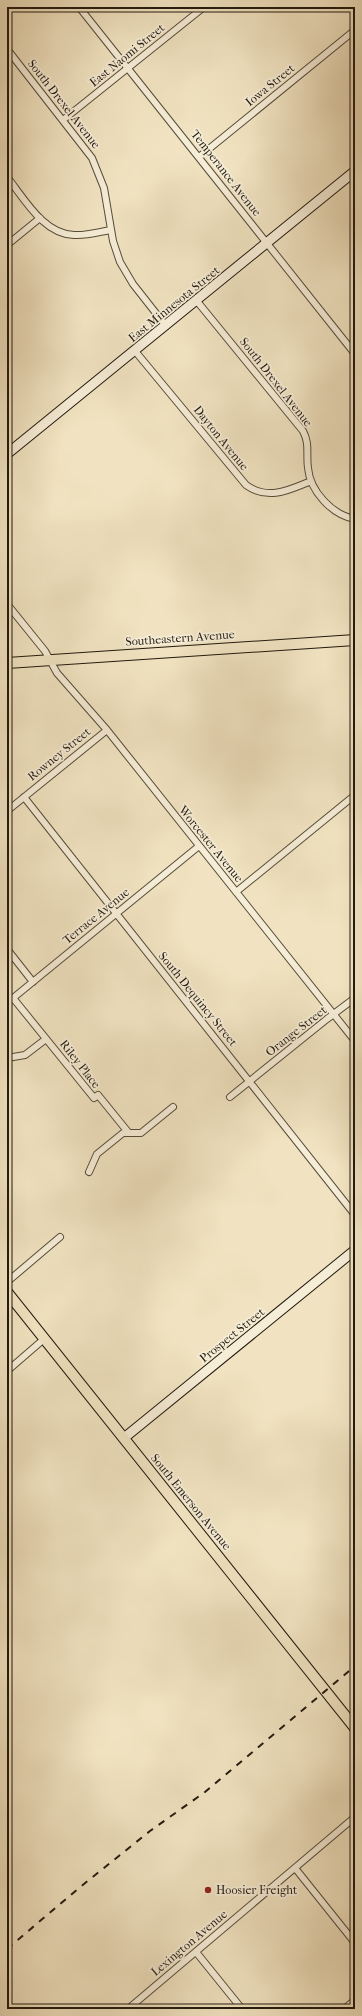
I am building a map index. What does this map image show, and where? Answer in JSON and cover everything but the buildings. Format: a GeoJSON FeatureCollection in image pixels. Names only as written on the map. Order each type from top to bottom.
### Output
{"type":"FeatureCollection","features":[{"type":"Feature","properties":{"kind":"main road","name":"Southeastern Avenue"},"geometry":{"type":"LineString","coordinates":[[7,663],[355,640]]}},
{"type":"Feature","properties":{"kind":"main road","name":"South Emerson Avenue"},"geometry":{"type":"LineString","coordinates":[[7,1292],[355,1728]]}},
{"type":"Feature","properties":{"kind":"street","name":"Temperance Avenue"},"geometry":{"type":"LineString","coordinates":[[79,7],[355,354]]}},
{"type":"Feature","properties":{"kind":"street","name":"East Naomi Street"},"geometry":{"type":"LineString","coordinates":[[63,120],[204,7]]}},
{"type":"Feature","properties":{"kind":"street","name":"Iowa Street"},"geometry":{"type":"LineString","coordinates":[[199,157],[355,30]]}},
{"type":"Feature","properties":{"kind":"street","name":"South Drexel Avenue"},"geometry":{"type":"LineString","coordinates":[[7,49],[85,147],[98,170],[105,194],[114,247],[126,273],[166,326]]}},
{"type":"Feature","properties":{"kind":"street","name":"East Minnesota Street"},"geometry":{"type":"LineString","coordinates":[[7,454],[355,171]]}},
{"type":"Feature","properties":{"kind":"street"},"geometry":{"type":"LineString","coordinates":[[7,177],[40,218],[53,229],[71,235],[111,230]]}},
{"type":"Feature","properties":{"kind":"street"},"geometry":{"type":"LineString","coordinates":[[7,245],[40,218]]}},
{"type":"Feature","properties":{"kind":"street","name":"South Drexel Avenue"},"geometry":{"type":"LineString","coordinates":[[196,300],[303,431],[308,445],[308,468],[311,481],[332,509],[340,515],[352,519]]}},
{"type":"Feature","properties":{"kind":"street","name":"Dayton Avenue"},"geometry":{"type":"LineString","coordinates":[[135,351],[246,485],[258,492],[274,494],[311,481]]}},
{"type":"Feature","properties":{"kind":"street","name":"Worcester Avenue"},"geometry":{"type":"LineString","coordinates":[[7,604],[45,651],[57,673],[107,730],[355,1041]]}},
{"type":"Feature","properties":{"kind":"street","name":"Rowney Street"},"geometry":{"type":"LineString","coordinates":[[7,811],[107,730]]}},
{"type":"Feature","properties":{"kind":"street"},"geometry":{"type":"LineString","coordinates":[[236,892],[355,795]]}},
{"type":"Feature","properties":{"kind":"street","name":"South Dequincy Street"},"geometry":{"type":"LineString","coordinates":[[24,798],[355,1215]]}},
{"type":"Feature","properties":{"kind":"street","name":"Terrace Avenue"},"geometry":{"type":"LineString","coordinates":[[7,1004],[199,846]]}},
{"type":"Feature","properties":{"kind":"street"},"geometry":{"type":"LineString","coordinates":[[7,949],[33,982]]}},
{"type":"Feature","properties":{"kind":"street","name":"Riley Place"},"geometry":{"type":"LineString","coordinates":[[13,998],[94,1098],[98,1094],[128,1132]]}},
{"type":"Feature","properties":{"kind":"street","name":"Orange Street"},"geometry":{"type":"LineString","coordinates":[[230,1097],[355,998]]}},
{"type":"Feature","properties":{"kind":"street","name":"Riley Place"},"geometry":{"type":"LineString","coordinates":[[7,1058],[25,1055],[46,1039]]}},
{"type":"Feature","properties":{"kind":"street"},"geometry":{"type":"LineString","coordinates":[[89,1172],[100,1150],[122,1133],[141,1133],[173,1107]]}},
{"type":"Feature","properties":{"kind":"street"},"geometry":{"type":"LineString","coordinates":[[7,1282],[60,1238]]}},
{"type":"Feature","properties":{"kind":"street","name":"Prospect Street"},"geometry":{"type":"LineString","coordinates":[[124,1438],[355,1250]]}},
{"type":"Feature","properties":{"kind":"street"},"geometry":{"type":"LineString","coordinates":[[7,1371],[44,1339]]}},
{"type":"Feature","properties":{"kind":"street","name":"Lexington Avenue"},"geometry":{"type":"LineString","coordinates":[[128,2009],[355,1817]]}},
{"type":"Feature","properties":{"kind":"street"},"geometry":{"type":"LineString","coordinates":[[295,1868],[355,1942]]}},
{"type":"Feature","properties":{"kind":"street"},"geometry":{"type":"LineString","coordinates":[[196,1952],[242,2009]]}},
{"type":"Feature","properties":{"kind":"street"},"geometry":{"type":"LineString","coordinates":[[344,2009],[355,2000]]}},
{"type":"Feature","properties":{"kind":"railway"},"geometry":{"type":"LineString","coordinates":[[7,1949],[79,1888],[150,1831],[205,1792],[355,1666]]}},
{"type":"Feature","properties":{"kind":"place","name":"Hoosier Freight"},"geometry":{"type":"Point","coordinates":[208,1890]}}]}
